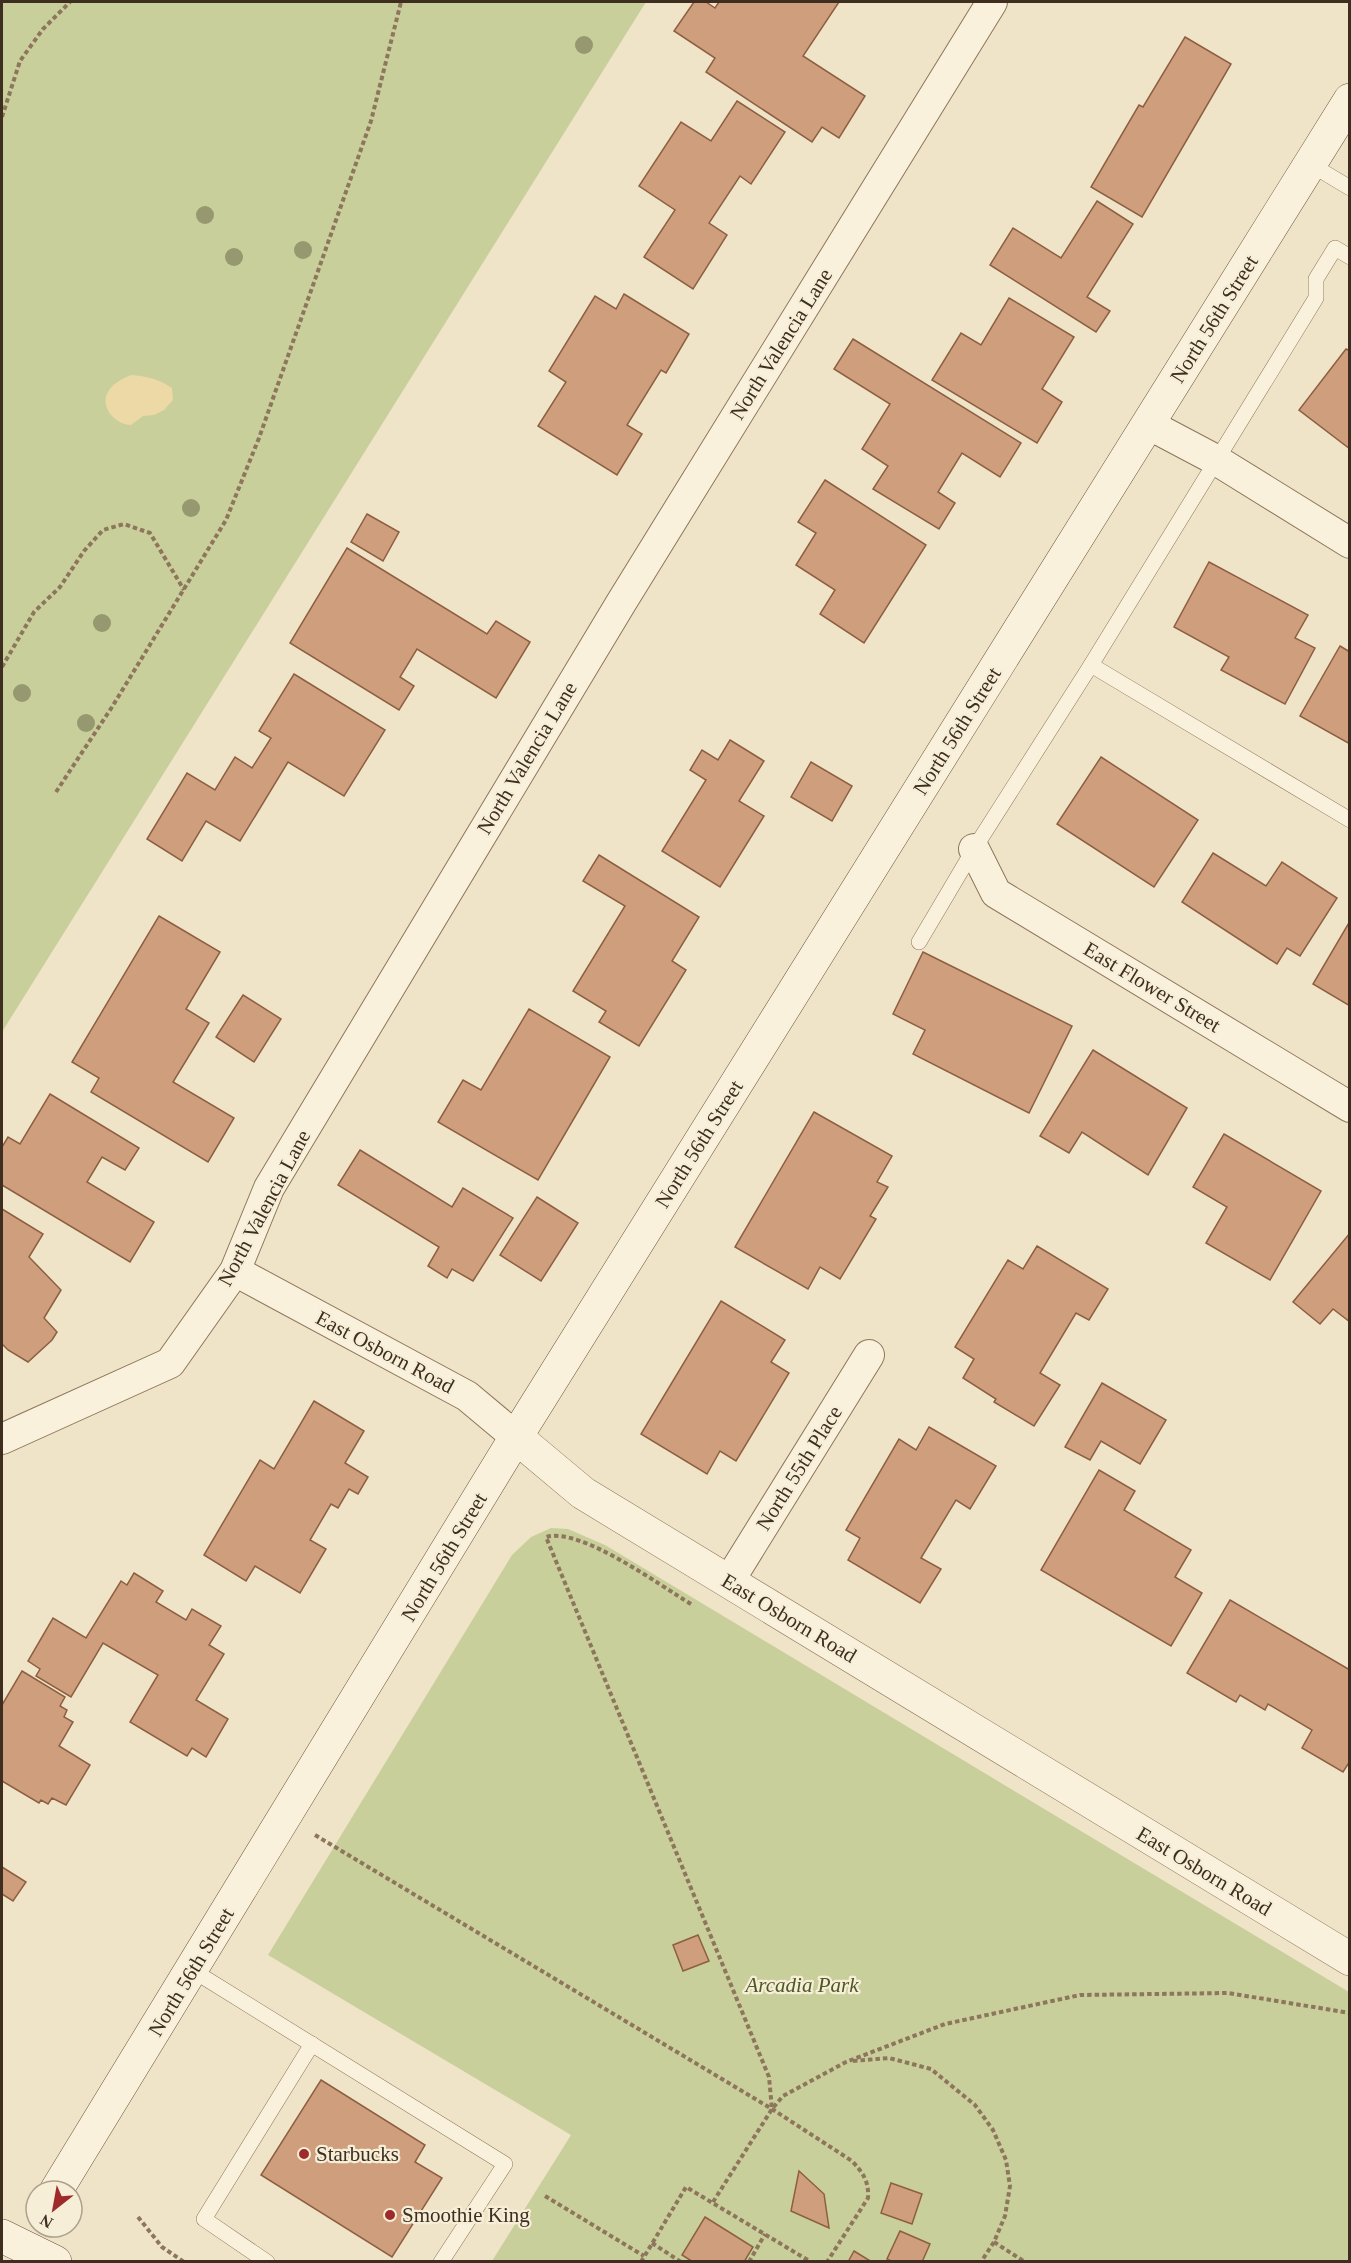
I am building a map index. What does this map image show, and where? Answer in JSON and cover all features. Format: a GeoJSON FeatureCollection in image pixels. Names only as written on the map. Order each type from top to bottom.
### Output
{"type":"FeatureCollection","features":[{"type":"Feature","properties":{"kind":"main road","name":"North 56th Street"},"geometry":{"type":"LineString","coordinates":[[63,2179],[516,1437],[1350,100]]}},
{"type":"Feature","properties":{"kind":"main road","name":"East Osborn Road"},"geometry":{"type":"LineString","coordinates":[[516,1437],[583,1493],[1350,1959]]}},
{"type":"Feature","properties":{"kind":"main road"},"geometry":{"type":"LineString","coordinates":[[18,2242],[55,2262]]}},
{"type":"Feature","properties":{"kind":"street","name":"North Valencia Lane"},"geometry":{"type":"LineString","coordinates":[[2,1439],[170,1363],[235,1270],[275,1178],[621,603],[992,2]]}},
{"type":"Feature","properties":{"kind":"street"},"geometry":{"type":"LineString","coordinates":[[1148,424],[1216,460],[1350,543]]}},
{"type":"Feature","properties":{"kind":"street","name":"East Flower Street"},"geometry":{"type":"LineString","coordinates":[[974,849],[996,893],[1350,1107]]}},
{"type":"Feature","properties":{"kind":"street","name":"East Osborn Road"},"geometry":{"type":"LineString","coordinates":[[235,1270],[467,1396],[516,1437]]}},
{"type":"Feature","properties":{"kind":"street","name":"North 55th Place"},"geometry":{"type":"LineString","coordinates":[[729,1581],[870,1355]]}},
{"type":"Feature","properties":{"kind":"lane"},"geometry":{"type":"LineString","coordinates":[[1310,164],[1350,188]]}},
{"type":"Feature","properties":{"kind":"lane"},"geometry":{"type":"LineString","coordinates":[[919,942],[974,849],[1091,665],[1316,298],[1316,279],[1335,248],[1350,257]]}},
{"type":"Feature","properties":{"kind":"lane"},"geometry":{"type":"LineString","coordinates":[[1091,665],[1350,820]]}},
{"type":"Feature","properties":{"kind":"lane"},"geometry":{"type":"LineString","coordinates":[[192,1970],[505,2164],[441,2262]]}},
{"type":"Feature","properties":{"kind":"lane"},"geometry":{"type":"LineString","coordinates":[[267,2262],[204,2219],[312,2044]]}},
{"type":"Feature","properties":{"kind":"path"},"geometry":{"type":"LineString","coordinates":[[2,117],[21,61],[43,29],[70,2]]}},
{"type":"Feature","properties":{"kind":"path"},"geometry":{"type":"LineString","coordinates":[[56,792],[226,520],[259,438],[371,121],[401,2]]}},
{"type":"Feature","properties":{"kind":"path"},"geometry":{"type":"LineString","coordinates":[[2,667],[34,612],[60,587],[84,551],[103,530],[124,524],[150,533],[184,590]]}},
{"type":"Feature","properties":{"kind":"path"},"geometry":{"type":"LineString","coordinates":[[546,1537],[769,2077],[772,2109]]}},
{"type":"Feature","properties":{"kind":"path"},"geometry":{"type":"LineString","coordinates":[[285,1817],[772,2109],[852,2161],[862,2172],[869,2186],[868,2198],[827,2262]]}},
{"type":"Feature","properties":{"kind":"path"},"geometry":{"type":"LineString","coordinates":[[713,2202],[772,2109],[783,2096],[846,2062],[945,2024],[1080,1995],[1228,1993],[1350,2013]]}},
{"type":"Feature","properties":{"kind":"path"},"geometry":{"type":"LineString","coordinates":[[846,2062],[889,2058],[931,2069],[975,2105],[993,2130],[1006,2160],[1010,2186],[1005,2216],[994,2242],[981,2262]]}},
{"type":"Feature","properties":{"kind":"path"},"geometry":{"type":"LineString","coordinates":[[641,2262],[686,2187],[811,2262]]}},
{"type":"Feature","properties":{"kind":"path"},"geometry":{"type":"LineString","coordinates":[[545,2196],[644,2256]]}},
{"type":"Feature","properties":{"kind":"path"},"geometry":{"type":"LineString","coordinates":[[138,2217],[162,2247],[184,2262]]}},
{"type":"Feature","properties":{"kind":"path"},"geometry":{"type":"LineString","coordinates":[[749,2262],[765,2234]]}},
{"type":"Feature","properties":{"kind":"path"},"geometry":{"type":"LineString","coordinates":[[994,2242],[1025,2262]]}},
{"type":"Feature","properties":{"kind":"path"},"geometry":{"type":"LineString","coordinates":[[652,2243],[681,2262]]}},
{"type":"Feature","properties":{"kind":"green space"},"geometry":{"type":"Polygon","coordinates":[[[2,2],[646,2],[2,1032],[2,2]]]}},
{"type":"Feature","properties":{"kind":"green space","name":"Arcadia Park"},"geometry":{"type":"Polygon","coordinates":[[[551,1528],[568,1529],[605,1545],[1349,1992],[1349,2261],[492,2261],[571,2135],[268,1955],[512,1555],[531,1537],[551,1528]]]}},
{"type":"Feature","properties":{"kind":"sand"},"geometry":{"type":"Polygon","coordinates":[[[131,375],[152,378],[167,385],[172,388],[173,400],[164,410],[154,415],[143,416],[131,425],[120,422],[110,414],[106,398],[112,386],[131,375]]]}},
{"type":"Feature","properties":{"kind":"building"},"geometry":{"type":"Polygon","coordinates":[[[694,2],[706,2],[715,8],[719,2],[839,2],[803,56],[865,96],[839,138],[822,127],[812,142],[706,72],[715,58],[674,31],[694,2]]]}},
{"type":"Feature","properties":{"kind":"building"},"geometry":{"type":"Polygon","coordinates":[[[1185,37],[1231,64],[1142,217],[1091,187],[1139,105],[1143,107],[1185,37]]]}},
{"type":"Feature","properties":{"kind":"building"},"geometry":{"type":"Polygon","coordinates":[[[737,101],[785,132],[751,184],[740,176],[709,223],[727,235],[693,289],[644,257],[675,210],[639,186],[681,122],[711,141],[737,101]]]}},
{"type":"Feature","properties":{"kind":"building"},"geometry":{"type":"Polygon","coordinates":[[[1097,201],[1133,224],[1087,297],[1110,311],[1096,332],[990,265],[1013,228],[1061,258],[1097,201]]]}},
{"type":"Feature","properties":{"kind":"building"},"geometry":{"type":"Polygon","coordinates":[[[624,294],[689,334],[666,373],[661,370],[627,425],[642,434],[617,475],[538,426],[566,382],[549,371],[595,296],[616,309],[624,294]]]}},
{"type":"Feature","properties":{"kind":"building"},"geometry":{"type":"Polygon","coordinates":[[[1009,298],[1074,337],[1042,389],[1062,402],[1037,443],[932,380],[961,333],[981,345],[1009,298]]]}},
{"type":"Feature","properties":{"kind":"building"},"geometry":{"type":"Polygon","coordinates":[[[853,339],[1021,443],[1000,477],[962,453],[938,492],[955,503],[939,529],[873,489],[888,466],[862,449],[890,404],[834,369],[853,339]]]}},
{"type":"Feature","properties":{"kind":"building"},"geometry":{"type":"Polygon","coordinates":[[[1346,349],[1350,351],[1350,449],[1299,410],[1346,349]]]}},
{"type":"Feature","properties":{"kind":"building"},"geometry":{"type":"Polygon","coordinates":[[[825,480],[926,545],[864,643],[820,614],[835,590],[796,565],[816,533],[798,522],[825,480]]]}},
{"type":"Feature","properties":{"kind":"building"},"geometry":{"type":"Polygon","coordinates":[[[367,514],[399,532],[383,561],[351,542],[367,514]]]}},
{"type":"Feature","properties":{"kind":"building"},"geometry":{"type":"Polygon","coordinates":[[[347,548],[487,634],[496,621],[530,642],[496,698],[417,649],[400,677],[414,686],[399,710],[290,643],[347,548]]]}},
{"type":"Feature","properties":{"kind":"building"},"geometry":{"type":"Polygon","coordinates":[[[1209,562],[1308,615],[1295,638],[1315,648],[1285,704],[1221,670],[1229,657],[1174,627],[1209,562]]]}},
{"type":"Feature","properties":{"kind":"building"},"geometry":{"type":"Polygon","coordinates":[[[1340,646],[1350,652],[1350,744],[1300,716],[1340,646]]]}},
{"type":"Feature","properties":{"kind":"building"},"geometry":{"type":"Polygon","coordinates":[[[294,674],[385,730],[344,796],[288,762],[240,841],[206,821],[182,861],[147,839],[187,773],[215,790],[235,757],[252,768],[271,738],[259,731],[294,674]]]}},
{"type":"Feature","properties":{"kind":"building"},"geometry":{"type":"Polygon","coordinates":[[[730,740],[764,761],[739,801],[764,816],[720,887],[662,851],[706,780],[690,770],[702,750],[718,760],[730,740]]]}},
{"type":"Feature","properties":{"kind":"building"},"geometry":{"type":"Polygon","coordinates":[[[1101,757],[1198,820],[1154,887],[1057,824],[1101,757]]]}},
{"type":"Feature","properties":{"kind":"building"},"geometry":{"type":"Polygon","coordinates":[[[811,762],[852,786],[832,821],[791,797],[811,762]]]}},
{"type":"Feature","properties":{"kind":"building"},"geometry":{"type":"Polygon","coordinates":[[[1213,853],[1266,886],[1282,862],[1337,898],[1300,956],[1287,948],[1277,964],[1182,902],[1213,853]]]}},
{"type":"Feature","properties":{"kind":"building"},"geometry":{"type":"Polygon","coordinates":[[[599,855],[699,917],[672,961],[686,970],[639,1046],[599,1022],[606,1011],[573,991],[625,906],[583,881],[599,855]]]}},
{"type":"Feature","properties":{"kind":"building"},"geometry":{"type":"Polygon","coordinates":[[[159,916],[220,952],[186,1009],[209,1023],[173,1082],[234,1118],[208,1162],[91,1092],[99,1078],[72,1062],[159,916]]]}},
{"type":"Feature","properties":{"kind":"building"},"geometry":{"type":"Polygon","coordinates":[[[1350,921],[1350,1006],[1313,984],[1350,921]]]}},
{"type":"Feature","properties":{"kind":"building"},"geometry":{"type":"Polygon","coordinates":[[[923,952],[1072,1026],[1029,1113],[913,1054],[925,1030],[893,1014],[923,952]]]}},
{"type":"Feature","properties":{"kind":"building"},"geometry":{"type":"Polygon","coordinates":[[[243,995],[281,1019],[254,1062],[216,1037],[243,995]]]}},
{"type":"Feature","properties":{"kind":"building"},"geometry":{"type":"Polygon","coordinates":[[[529,1009],[610,1057],[538,1180],[438,1122],[463,1080],[481,1090],[529,1009]]]}},
{"type":"Feature","properties":{"kind":"building"},"geometry":{"type":"Polygon","coordinates":[[[1093,1050],[1187,1108],[1148,1175],[1082,1132],[1069,1153],[1040,1136],[1093,1050]]]}},
{"type":"Feature","properties":{"kind":"building"},"geometry":{"type":"Polygon","coordinates":[[[50,1094],[139,1148],[125,1170],[102,1157],[87,1182],[154,1222],[130,1262],[2,1185],[2,1147],[8,1137],[20,1144],[50,1094]]]}},
{"type":"Feature","properties":{"kind":"building"},"geometry":{"type":"Polygon","coordinates":[[[814,1112],[892,1156],[877,1182],[888,1187],[870,1216],[876,1219],[840,1279],[820,1267],[808,1289],[735,1247],[814,1112]]]}},
{"type":"Feature","properties":{"kind":"building"},"geometry":{"type":"Polygon","coordinates":[[[1224,1134],[1321,1191],[1270,1280],[1206,1243],[1227,1207],[1193,1187],[1224,1134]]]}},
{"type":"Feature","properties":{"kind":"building"},"geometry":{"type":"Polygon","coordinates":[[[360,1150],[452,1207],[463,1188],[513,1218],[473,1281],[452,1269],[447,1278],[428,1266],[439,1247],[338,1185],[360,1150]]]}},
{"type":"Feature","properties":{"kind":"building"},"geometry":{"type":"Polygon","coordinates":[[[537,1197],[578,1223],[541,1281],[500,1255],[537,1197]]]}},
{"type":"Feature","properties":{"kind":"building"},"geometry":{"type":"Polygon","coordinates":[[[2,1209],[43,1234],[29,1257],[61,1290],[44,1318],[57,1332],[52,1340],[28,1362],[2,1344],[2,1209]]]}},
{"type":"Feature","properties":{"kind":"building"},"geometry":{"type":"Polygon","coordinates":[[[1350,1233],[1350,1322],[1333,1309],[1320,1324],[1293,1302],[1350,1233]]]}},
{"type":"Feature","properties":{"kind":"building"},"geometry":{"type":"Polygon","coordinates":[[[1037,1246],[1108,1289],[1089,1320],[1076,1313],[1040,1373],[1060,1385],[1034,1426],[994,1402],[996,1399],[963,1378],[974,1359],[955,1347],[1008,1260],[1023,1269],[1037,1246]]]}},
{"type":"Feature","properties":{"kind":"building"},"geometry":{"type":"Polygon","coordinates":[[[721,1301],[785,1340],[771,1362],[789,1373],[736,1461],[720,1451],[707,1474],[641,1434],[721,1301]]]}},
{"type":"Feature","properties":{"kind":"building"},"geometry":{"type":"Polygon","coordinates":[[[1102,1383],[1166,1420],[1140,1464],[1101,1441],[1090,1460],[1065,1447],[1102,1383]]]}},
{"type":"Feature","properties":{"kind":"building"},"geometry":{"type":"Polygon","coordinates":[[[314,1401],[364,1431],[345,1463],[368,1477],[358,1494],[349,1489],[338,1508],[331,1504],[310,1540],[326,1549],[300,1593],[255,1566],[246,1581],[204,1555],[260,1460],[274,1469],[314,1401]]]}},
{"type":"Feature","properties":{"kind":"building"},"geometry":{"type":"Polygon","coordinates":[[[929,1427],[996,1466],[970,1509],[956,1500],[921,1558],[941,1569],[920,1603],[848,1560],[860,1538],[846,1530],[899,1439],[916,1450],[929,1427]]]}},
{"type":"Feature","properties":{"kind":"building"},"geometry":{"type":"Polygon","coordinates":[[[1099,1470],[1135,1491],[1124,1510],[1191,1550],[1175,1577],[1202,1593],[1171,1646],[1041,1570],[1099,1470]]]}},
{"type":"Feature","properties":{"kind":"building"},"geometry":{"type":"Polygon","coordinates":[[[134,1573],[163,1591],[156,1602],[186,1620],[192,1609],[221,1626],[209,1645],[224,1654],[196,1700],[228,1719],[206,1757],[192,1748],[187,1756],[130,1722],[158,1675],[103,1643],[71,1697],[36,1676],[40,1669],[28,1661],[53,1618],[86,1638],[121,1581],[127,1585],[134,1573]]]}},
{"type":"Feature","properties":{"kind":"building"},"geometry":{"type":"Polygon","coordinates":[[[1230,1600],[1350,1670],[1350,1761],[1343,1772],[1302,1748],[1312,1730],[1268,1704],[1265,1710],[1240,1695],[1236,1702],[1187,1673],[1230,1600]]]}},
{"type":"Feature","properties":{"kind":"building"},"geometry":{"type":"Polygon","coordinates":[[[22,1671],[65,1697],[60,1706],[67,1710],[64,1717],[73,1722],[59,1746],[90,1765],[66,1805],[52,1798],[48,1804],[41,1800],[39,1803],[2,1781],[2,1705],[22,1671]]]}},
{"type":"Feature","properties":{"kind":"building"},"geometry":{"type":"Polygon","coordinates":[[[2,1867],[26,1882],[13,1901],[2,1894],[2,1867]]]}},
{"type":"Feature","properties":{"kind":"building"},"geometry":{"type":"Polygon","coordinates":[[[698,1935],[709,1961],[683,1971],[673,1945],[698,1935]]]}},
{"type":"Feature","properties":{"kind":"building"},"geometry":{"type":"Polygon","coordinates":[[[321,2080],[425,2145],[415,2162],[442,2178],[392,2257],[261,2175],[321,2080]]]}},
{"type":"Feature","properties":{"kind":"building"},"geometry":{"type":"Polygon","coordinates":[[[799,2171],[824,2194],[829,2228],[791,2211],[799,2171]]]}},
{"type":"Feature","properties":{"kind":"building"},"geometry":{"type":"Polygon","coordinates":[[[891,2183],[922,2194],[912,2224],[881,2213],[891,2183]]]}},
{"type":"Feature","properties":{"kind":"building"},"geometry":{"type":"Polygon","coordinates":[[[705,2217],[753,2247],[744,2262],[693,2262],[682,2255],[705,2217]]]}},
{"type":"Feature","properties":{"kind":"building"},"geometry":{"type":"Polygon","coordinates":[[[900,2231],[930,2244],[922,2262],[893,2262],[887,2259],[900,2231]]]}},
{"type":"Feature","properties":{"kind":"building"},"geometry":{"type":"Polygon","coordinates":[[[854,2251],[872,2262],[848,2262],[854,2251]]]}},
{"type":"Feature","properties":{"kind":"place","name":"Starbucks"},"geometry":{"type":"Point","coordinates":[304,2154]}},
{"type":"Feature","properties":{"kind":"place","name":"Smoothie King"},"geometry":{"type":"Point","coordinates":[390,2215]}}]}
